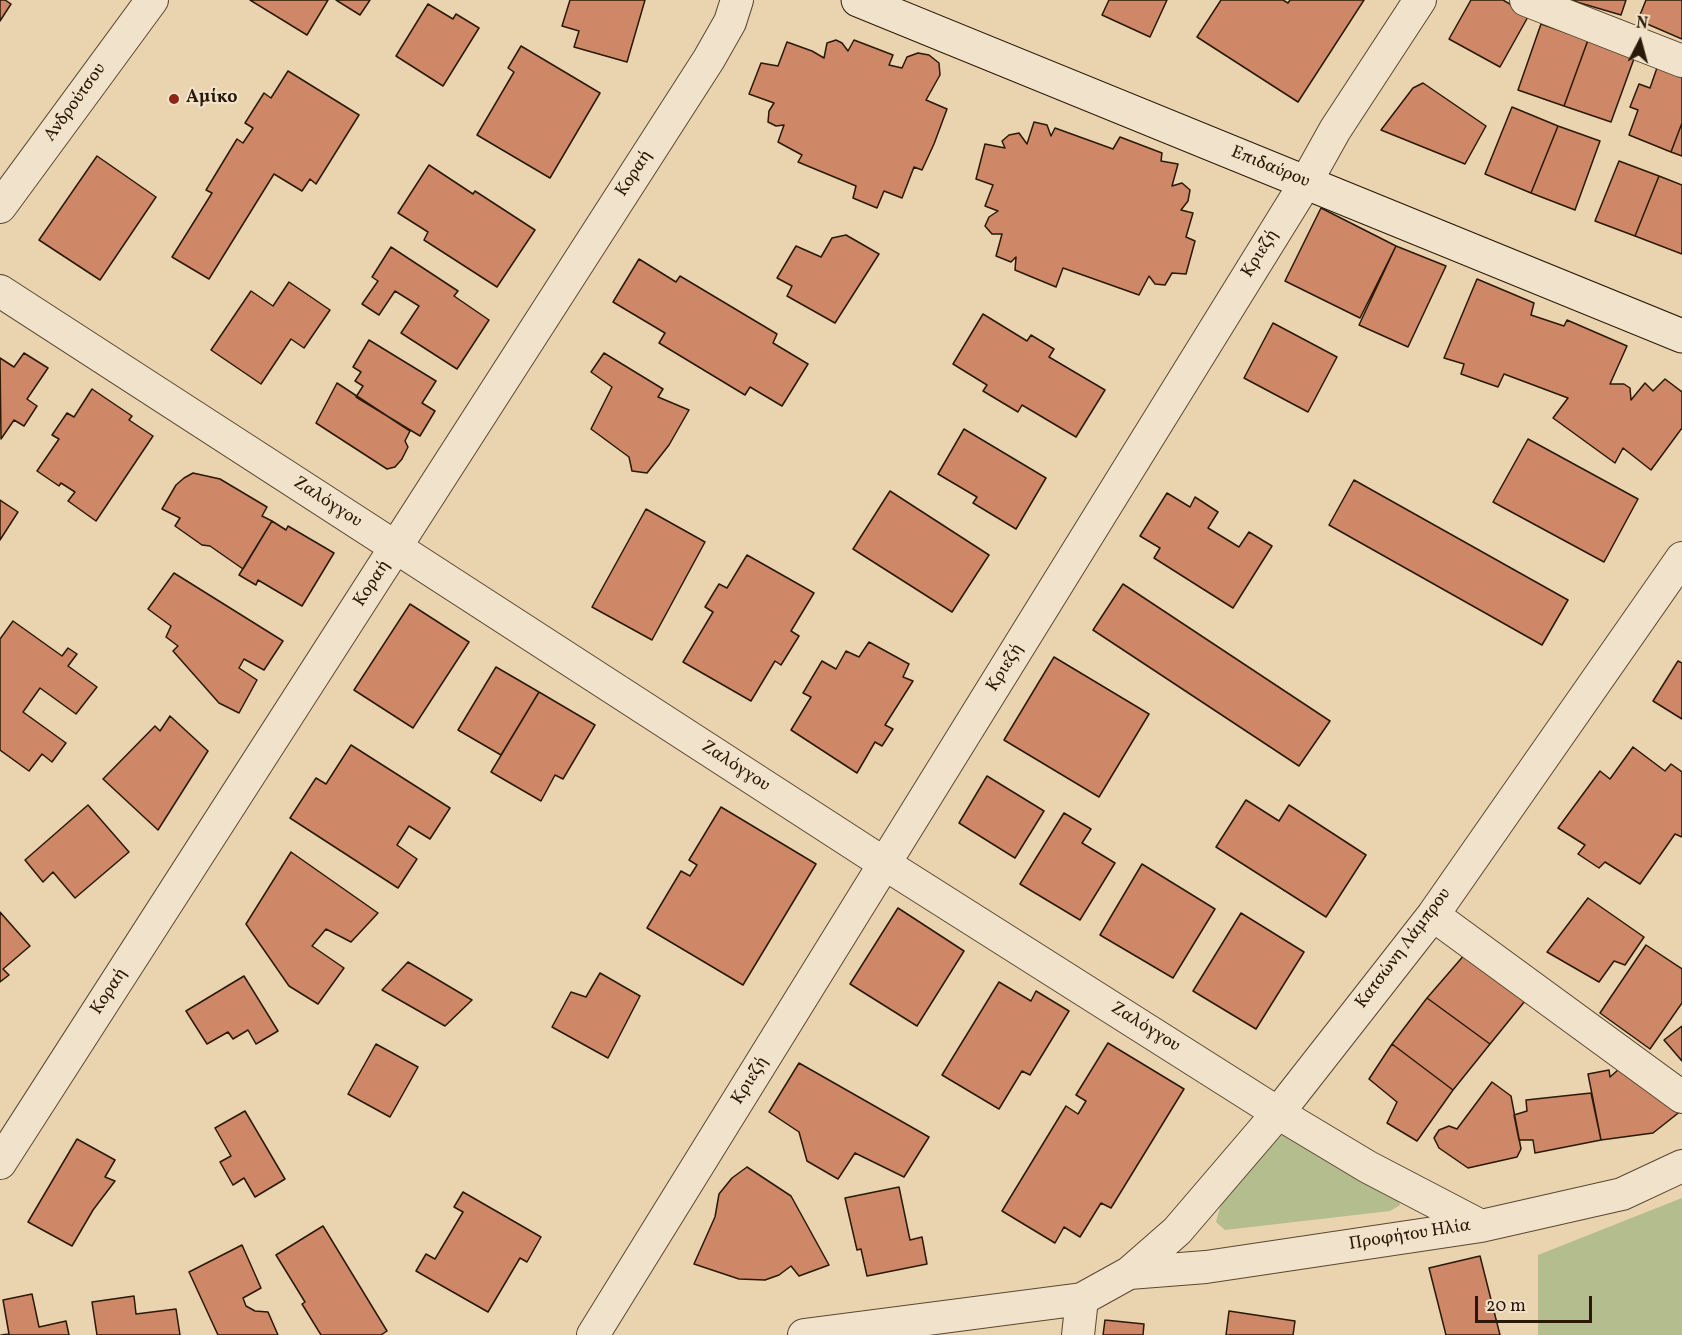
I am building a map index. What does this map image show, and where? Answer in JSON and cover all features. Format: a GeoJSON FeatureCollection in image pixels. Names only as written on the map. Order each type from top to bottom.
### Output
{"type":"FeatureCollection","features":[{"type":"Feature","properties":{"kind":"street","name":"Ανδρούτσου"},"geometry":{"type":"LineString","coordinates":[[0,207],[153,0]]}},
{"type":"Feature","properties":{"kind":"street","name":"Κοραή"},"geometry":{"type":"LineString","coordinates":[[0,1163],[709,59],[738,0]]}},
{"type":"Feature","properties":{"kind":"street","name":"Επιδαύρου"},"geometry":{"type":"LineString","coordinates":[[858,0],[1682,336]]}},
{"type":"Feature","properties":{"kind":"street","name":"Κριεζή"},"geometry":{"type":"LineString","coordinates":[[593,1335],[1306,182],[1335,130],[1420,0]]}},
{"type":"Feature","properties":{"kind":"street"},"geometry":{"type":"LineString","coordinates":[[1526,0],[1682,61]]}},
{"type":"Feature","properties":{"kind":"street","name":"Ζαλόγγου"},"geometry":{"type":"LineString","coordinates":[[0,291],[885,864],[1278,1113],[1368,1167],[1481,1226]]}},
{"type":"Feature","properties":{"kind":"street","name":"Κατσώνη Λάμπρου"},"geometry":{"type":"LineString","coordinates":[[1082,1299],[1129,1273],[1177,1231],[1278,1113],[1433,915],[1682,558]]}},
{"type":"Feature","properties":{"kind":"street"},"geometry":{"type":"LineString","coordinates":[[1433,915],[1682,1097]]}},
{"type":"Feature","properties":{"kind":"street","name":"Προφήτου Ηλία"},"geometry":{"type":"LineString","coordinates":[[1129,1273],[1206,1267],[1481,1226],[1622,1194],[1682,1166]]}},
{"type":"Feature","properties":{"kind":"street"},"geometry":{"type":"LineString","coordinates":[[804,1335],[1082,1299],[1078,1335]]}},
{"type":"Feature","properties":{"kind":"green space"},"geometry":{"type":"Polygon","coordinates":[[[1280,1131],[1398,1196],[1400,1205],[1390,1211],[1225,1230],[1216,1222],[1220,1207],[1270,1138],[1280,1131]]]}},
{"type":"Feature","properties":{"kind":"green space"},"geometry":{"type":"Polygon","coordinates":[[[1682,1198],[1682,1335],[1538,1335],[1538,1255],[1682,1198]]]}},
{"type":"Feature","properties":{"kind":"building"},"geometry":{"type":"Polygon","coordinates":[[[0,0],[11,4],[0,21],[0,0]]]}},
{"type":"Feature","properties":{"kind":"building"},"geometry":{"type":"Polygon","coordinates":[[[250,0],[328,0],[307,35],[250,0]]]}},
{"type":"Feature","properties":{"kind":"building"},"geometry":{"type":"Polygon","coordinates":[[[336,0],[370,0],[360,15],[336,0]]]}},
{"type":"Feature","properties":{"kind":"building"},"geometry":{"type":"Polygon","coordinates":[[[570,0],[645,0],[627,62],[574,47],[579,31],[562,26],[570,0]]]}},
{"type":"Feature","properties":{"kind":"building"},"geometry":{"type":"Polygon","coordinates":[[[1109,0],[1167,0],[1150,37],[1102,15],[1109,0]]]}},
{"type":"Feature","properties":{"kind":"building"},"geometry":{"type":"Polygon","coordinates":[[[1221,0],[1283,0],[1288,3],[1290,0],[1364,0],[1298,102],[1197,37],[1221,0]]]}},
{"type":"Feature","properties":{"kind":"building"},"geometry":{"type":"Polygon","coordinates":[[[1471,0],[1503,0],[1529,15],[1500,67],[1449,39],[1471,0]]]}},
{"type":"Feature","properties":{"kind":"building"},"geometry":{"type":"Polygon","coordinates":[[[1570,0],[1626,0],[1621,15],[1570,0]]]}},
{"type":"Feature","properties":{"kind":"building"},"geometry":{"type":"Polygon","coordinates":[[[1646,0],[1682,0],[1682,39],[1638,20],[1646,0]]]}},
{"type":"Feature","properties":{"kind":"building"},"geometry":{"type":"Polygon","coordinates":[[[428,4],[453,19],[456,14],[479,28],[443,86],[396,56],[428,4]]]}},
{"type":"Feature","properties":{"kind":"building"},"geometry":{"type":"Polygon","coordinates":[[[1541,24],[1588,40],[1564,106],[1518,90],[1541,24]]]}},
{"type":"Feature","properties":{"kind":"building"},"geometry":{"type":"Polygon","coordinates":[[[836,40],[842,43],[848,51],[854,40],[893,55],[889,65],[902,68],[907,57],[918,53],[929,55],[939,63],[940,75],[926,100],[947,109],[934,144],[922,170],[914,167],[902,198],[884,191],[877,208],[853,198],[856,186],[798,162],[802,155],[778,142],[784,125],[776,126],[768,122],[769,111],[774,103],[749,94],[761,63],[778,66],[787,42],[824,58],[827,43],[836,40]]]}},
{"type":"Feature","properties":{"kind":"building"},"geometry":{"type":"Polygon","coordinates":[[[1588,40],[1635,56],[1611,122],[1564,106],[1588,40]]]}},
{"type":"Feature","properties":{"kind":"building"},"geometry":{"type":"Polygon","coordinates":[[[521,46],[600,93],[550,178],[477,135],[514,72],[508,68],[521,46]]]}},
{"type":"Feature","properties":{"kind":"building"},"geometry":{"type":"Polygon","coordinates":[[[1658,65],[1682,74],[1682,123],[1671,152],[1629,135],[1638,110],[1630,107],[1639,84],[1650,88],[1658,65]]]}},
{"type":"Feature","properties":{"kind":"building"},"geometry":{"type":"Polygon","coordinates":[[[288,71],[359,115],[316,184],[310,179],[302,191],[274,174],[209,279],[172,257],[212,193],[206,190],[237,139],[243,143],[253,128],[245,123],[264,93],[271,98],[288,71]]]}},
{"type":"Feature","properties":{"kind":"building"},"geometry":{"type":"Polygon","coordinates":[[[1423,83],[1486,126],[1465,164],[1381,130],[1413,88],[1423,83]]]}},
{"type":"Feature","properties":{"kind":"building"},"geometry":{"type":"Polygon","coordinates":[[[1512,107],[1558,126],[1531,193],[1485,174],[1512,107]]]}},
{"type":"Feature","properties":{"kind":"building"},"geometry":{"type":"Polygon","coordinates":[[[1034,122],[1047,125],[1051,136],[1055,128],[1113,149],[1120,137],[1162,153],[1161,161],[1178,164],[1172,186],[1182,183],[1190,190],[1188,201],[1181,210],[1193,213],[1186,237],[1195,241],[1186,274],[1172,273],[1165,285],[1155,284],[1149,276],[1139,295],[1063,268],[1056,287],[1015,270],[1016,257],[1011,262],[996,256],[1002,234],[992,234],[985,226],[989,217],[998,211],[985,206],[993,185],[976,179],[985,144],[1005,148],[1002,141],[1009,135],[1019,133],[1027,144],[1034,122]]]}},
{"type":"Feature","properties":{"kind":"building"},"geometry":{"type":"Polygon","coordinates":[[[1682,123],[1682,156],[1671,152],[1682,123]]]}},
{"type":"Feature","properties":{"kind":"building"},"geometry":{"type":"Polygon","coordinates":[[[1558,126],[1600,141],[1575,210],[1531,193],[1558,126]]]}},
{"type":"Feature","properties":{"kind":"building"},"geometry":{"type":"Polygon","coordinates":[[[97,156],[156,197],[100,280],[39,240],[97,156]]]}},
{"type":"Feature","properties":{"kind":"building"},"geometry":{"type":"Polygon","coordinates":[[[1619,161],[1659,176],[1635,236],[1595,221],[1619,161]]]}},
{"type":"Feature","properties":{"kind":"building"},"geometry":{"type":"Polygon","coordinates":[[[429,165],[473,194],[475,191],[535,230],[497,287],[424,240],[428,232],[398,213],[429,165]]]}},
{"type":"Feature","properties":{"kind":"building"},"geometry":{"type":"Polygon","coordinates":[[[1659,176],[1682,185],[1682,254],[1635,236],[1659,176]]]}},
{"type":"Feature","properties":{"kind":"building"},"geometry":{"type":"Polygon","coordinates":[[[1321,208],[1396,246],[1360,318],[1285,281],[1321,208]]]}},
{"type":"Feature","properties":{"kind":"building"},"geometry":{"type":"Polygon","coordinates":[[[846,235],[879,254],[835,323],[787,296],[792,286],[777,278],[796,246],[821,257],[832,238],[846,235]]]}},
{"type":"Feature","properties":{"kind":"building"},"geometry":{"type":"Polygon","coordinates":[[[1396,246],[1446,266],[1408,347],[1359,325],[1396,246]]]}},
{"type":"Feature","properties":{"kind":"building"},"geometry":{"type":"Polygon","coordinates":[[[391,247],[458,291],[454,296],[489,320],[457,369],[401,333],[419,306],[395,291],[379,315],[362,304],[378,281],[372,277],[391,247]]]}},
{"type":"Feature","properties":{"kind":"building"},"geometry":{"type":"Polygon","coordinates":[[[639,259],[676,282],[680,276],[777,334],[773,343],[808,364],[782,406],[750,387],[745,395],[659,343],[665,333],[613,302],[639,259]]]}},
{"type":"Feature","properties":{"kind":"building"},"geometry":{"type":"Polygon","coordinates":[[[1477,279],[1534,303],[1531,315],[1564,326],[1567,320],[1627,346],[1610,384],[1624,384],[1630,388],[1631,400],[1645,383],[1653,391],[1665,379],[1682,392],[1682,428],[1651,470],[1623,448],[1615,463],[1553,418],[1568,398],[1504,374],[1498,387],[1461,374],[1464,364],[1444,358],[1477,279]]]}},
{"type":"Feature","properties":{"kind":"building"},"geometry":{"type":"Polygon","coordinates":[[[289,282],[330,310],[304,348],[291,339],[261,384],[211,350],[251,291],[273,306],[289,282]]]}},
{"type":"Feature","properties":{"kind":"building"},"geometry":{"type":"Polygon","coordinates":[[[983,314],[1027,341],[1031,335],[1054,349],[1049,357],[1105,390],[1076,437],[1022,405],[1018,412],[983,391],[987,385],[953,364],[983,314]]]}},
{"type":"Feature","properties":{"kind":"building"},"geometry":{"type":"Polygon","coordinates":[[[1273,323],[1337,357],[1308,412],[1244,378],[1273,323]]]}},
{"type":"Feature","properties":{"kind":"building"},"geometry":{"type":"Polygon","coordinates":[[[369,340],[436,381],[422,403],[435,411],[420,436],[356,397],[363,386],[355,381],[361,372],[353,367],[369,340]]]}},
{"type":"Feature","properties":{"kind":"building"},"geometry":{"type":"Polygon","coordinates":[[[24,353],[48,368],[27,399],[37,406],[24,426],[14,420],[1,439],[0,358],[14,367],[24,353]]]}},
{"type":"Feature","properties":{"kind":"building"},"geometry":{"type":"Polygon","coordinates":[[[604,353],[663,389],[658,397],[689,410],[669,445],[647,473],[632,471],[629,457],[591,429],[612,387],[591,372],[604,353]]]}},
{"type":"Feature","properties":{"kind":"building"},"geometry":{"type":"Polygon","coordinates":[[[337,383],[410,431],[405,441],[408,447],[395,467],[387,469],[316,423],[337,383]]]}},
{"type":"Feature","properties":{"kind":"building"},"geometry":{"type":"Polygon","coordinates":[[[92,389],[132,416],[129,420],[153,436],[96,521],[68,501],[75,492],[61,483],[59,486],[37,471],[59,439],[52,435],[67,413],[74,417],[92,389]]]}},
{"type":"Feature","properties":{"kind":"building"},"geometry":{"type":"Polygon","coordinates":[[[964,429],[1046,478],[1016,529],[973,503],[977,497],[938,474],[964,429]]]}},
{"type":"Feature","properties":{"kind":"building"},"geometry":{"type":"Polygon","coordinates":[[[1528,439],[1638,499],[1604,562],[1493,502],[1528,439]]]}},
{"type":"Feature","properties":{"kind":"building"},"geometry":{"type":"Polygon","coordinates":[[[193,473],[220,479],[267,507],[262,516],[272,521],[243,569],[210,546],[202,545],[175,526],[180,518],[162,509],[176,485],[193,473]]]}},
{"type":"Feature","properties":{"kind":"building"},"geometry":{"type":"Polygon","coordinates":[[[1354,480],[1568,600],[1542,645],[1329,525],[1354,480]]]}},
{"type":"Feature","properties":{"kind":"building"},"geometry":{"type":"Polygon","coordinates":[[[890,491],[989,555],[952,612],[853,549],[890,491]]]}},
{"type":"Feature","properties":{"kind":"building"},"geometry":{"type":"Polygon","coordinates":[[[1167,493],[1190,507],[1195,497],[1218,512],[1208,528],[1239,547],[1249,532],[1272,546],[1233,608],[1154,558],[1160,548],[1140,536],[1167,493]]]}},
{"type":"Feature","properties":{"kind":"building"},"geometry":{"type":"Polygon","coordinates":[[[0,500],[18,512],[0,540],[0,500]]]}},
{"type":"Feature","properties":{"kind":"building"},"geometry":{"type":"Polygon","coordinates":[[[646,509],[705,542],[652,640],[592,607],[646,509]]]}},
{"type":"Feature","properties":{"kind":"building"},"geometry":{"type":"Polygon","coordinates":[[[272,521],[286,530],[288,526],[334,553],[302,606],[258,580],[256,585],[239,575],[272,521]]]}},
{"type":"Feature","properties":{"kind":"building"},"geometry":{"type":"Polygon","coordinates":[[[747,555],[814,593],[791,631],[799,636],[781,665],[775,661],[751,701],[683,662],[713,612],[705,607],[719,584],[727,588],[747,555]]]}},
{"type":"Feature","properties":{"kind":"building"},"geometry":{"type":"Polygon","coordinates":[[[174,573],[283,641],[264,670],[244,659],[239,668],[257,680],[239,713],[219,703],[173,651],[178,646],[166,637],[171,626],[148,609],[174,573]]]}},
{"type":"Feature","properties":{"kind":"building"},"geometry":{"type":"Polygon","coordinates":[[[1123,584],[1330,721],[1299,766],[1093,630],[1123,584]]]}},
{"type":"Feature","properties":{"kind":"building"},"geometry":{"type":"Polygon","coordinates":[[[410,604],[469,642],[413,728],[354,690],[410,604]]]}},
{"type":"Feature","properties":{"kind":"building"},"geometry":{"type":"Polygon","coordinates":[[[13,621],[62,656],[68,648],[77,654],[68,666],[97,687],[76,714],[40,688],[23,712],[66,743],[52,762],[42,754],[29,771],[0,750],[0,639],[13,621]]]}},
{"type":"Feature","properties":{"kind":"building"},"geometry":{"type":"Polygon","coordinates":[[[869,642],[909,664],[903,677],[913,681],[885,725],[893,729],[882,746],[875,742],[857,773],[791,730],[811,697],[803,693],[822,661],[836,669],[846,651],[859,657],[869,642]]]}},
{"type":"Feature","properties":{"kind":"building"},"geometry":{"type":"Polygon","coordinates":[[[1054,657],[1149,714],[1099,797],[1004,740],[1054,657]]]}},
{"type":"Feature","properties":{"kind":"building"},"geometry":{"type":"Polygon","coordinates":[[[1678,661],[1682,663],[1682,719],[1653,701],[1678,661]]]}},
{"type":"Feature","properties":{"kind":"building"},"geometry":{"type":"Polygon","coordinates":[[[496,667],[539,692],[501,755],[458,730],[496,667]]]}},
{"type":"Feature","properties":{"kind":"building"},"geometry":{"type":"Polygon","coordinates":[[[539,692],[595,725],[563,779],[555,775],[541,801],[491,772],[539,692]]]}},
{"type":"Feature","properties":{"kind":"building"},"geometry":{"type":"Polygon","coordinates":[[[170,716],[208,751],[158,830],[103,779],[155,726],[160,731],[170,716]]]}},
{"type":"Feature","properties":{"kind":"building"},"geometry":{"type":"Polygon","coordinates":[[[351,745],[450,808],[430,839],[409,826],[397,845],[417,859],[398,888],[290,818],[316,778],[326,784],[351,745]]]}},
{"type":"Feature","properties":{"kind":"building"},"geometry":{"type":"Polygon","coordinates":[[[1633,747],[1665,771],[1671,764],[1682,772],[1682,837],[1675,834],[1640,884],[1605,862],[1599,868],[1578,854],[1585,845],[1558,828],[1600,771],[1610,779],[1633,747]]]}},
{"type":"Feature","properties":{"kind":"building"},"geometry":{"type":"Polygon","coordinates":[[[987,776],[1044,811],[1015,858],[959,823],[987,776]]]}},
{"type":"Feature","properties":{"kind":"building"},"geometry":{"type":"Polygon","coordinates":[[[1246,800],[1279,821],[1289,805],[1366,855],[1326,917],[1216,847],[1246,800]]]}},
{"type":"Feature","properties":{"kind":"building"},"geometry":{"type":"Polygon","coordinates":[[[88,805],[129,852],[75,898],[53,872],[43,882],[25,860],[88,805]]]}},
{"type":"Feature","properties":{"kind":"building"},"geometry":{"type":"Polygon","coordinates":[[[721,807],[816,864],[743,985],[647,928],[681,871],[690,876],[697,865],[689,860],[721,807]]]}},
{"type":"Feature","properties":{"kind":"building"},"geometry":{"type":"Polygon","coordinates":[[[1064,813],[1091,829],[1082,843],[1115,863],[1080,920],[1020,884],[1064,813]]]}},
{"type":"Feature","properties":{"kind":"building"},"geometry":{"type":"Polygon","coordinates":[[[291,852],[378,913],[351,942],[326,929],[312,946],[344,968],[318,1004],[289,986],[246,924],[291,852]]]}},
{"type":"Feature","properties":{"kind":"building"},"geometry":{"type":"Polygon","coordinates":[[[1142,864],[1215,909],[1173,978],[1100,935],[1142,864]]]}},
{"type":"Feature","properties":{"kind":"building"},"geometry":{"type":"Polygon","coordinates":[[[1588,898],[1644,937],[1625,965],[1614,961],[1599,982],[1547,952],[1588,898]]]}},
{"type":"Feature","properties":{"kind":"building"},"geometry":{"type":"Polygon","coordinates":[[[898,908],[964,951],[917,1026],[850,984],[898,908]]]}},
{"type":"Feature","properties":{"kind":"building"},"geometry":{"type":"Polygon","coordinates":[[[0,912],[30,946],[3,969],[9,975],[0,982],[0,912]]]}},
{"type":"Feature","properties":{"kind":"building"},"geometry":{"type":"Polygon","coordinates":[[[1241,913],[1304,952],[1256,1029],[1193,991],[1241,913]]]}},
{"type":"Feature","properties":{"kind":"building"},"geometry":{"type":"Polygon","coordinates":[[[1646,945],[1682,969],[1682,1003],[1650,1049],[1600,1013],[1646,945]]]}},
{"type":"Feature","properties":{"kind":"building"},"geometry":{"type":"Polygon","coordinates":[[[1466,953],[1529,996],[1490,1044],[1427,998],[1466,953]]]}},
{"type":"Feature","properties":{"kind":"building"},"geometry":{"type":"Polygon","coordinates":[[[408,962],[472,1000],[445,1026],[382,990],[408,962]]]}},
{"type":"Feature","properties":{"kind":"building"},"geometry":{"type":"Polygon","coordinates":[[[600,973],[640,996],[608,1058],[552,1027],[571,992],[586,997],[600,973]]]}},
{"type":"Feature","properties":{"kind":"building"},"geometry":{"type":"Polygon","coordinates":[[[244,976],[278,1031],[256,1044],[248,1030],[233,1039],[228,1032],[207,1044],[186,1011],[244,976]]]}},
{"type":"Feature","properties":{"kind":"building"},"geometry":{"type":"Polygon","coordinates":[[[999,982],[1031,1001],[1036,991],[1069,1011],[1030,1075],[1022,1071],[999,1109],[942,1075],[999,982]]]}},
{"type":"Feature","properties":{"kind":"building"},"geometry":{"type":"Polygon","coordinates":[[[1427,998],[1490,1044],[1453,1090],[1392,1044],[1427,998]]]}},
{"type":"Feature","properties":{"kind":"building"},"geometry":{"type":"Polygon","coordinates":[[[1682,1026],[1682,1061],[1664,1040],[1682,1026]]]}},
{"type":"Feature","properties":{"kind":"building"},"geometry":{"type":"Polygon","coordinates":[[[1108,1043],[1184,1089],[1111,1208],[1101,1203],[1080,1237],[1064,1227],[1055,1243],[1002,1211],[1066,1106],[1078,1114],[1086,1101],[1076,1095],[1108,1043]]]}},
{"type":"Feature","properties":{"kind":"building"},"geometry":{"type":"Polygon","coordinates":[[[376,1044],[418,1067],[390,1117],[348,1094],[376,1044]]]}},
{"type":"Feature","properties":{"kind":"building"},"geometry":{"type":"Polygon","coordinates":[[[1392,1044],[1453,1090],[1417,1141],[1387,1123],[1397,1102],[1369,1079],[1392,1044]]]}},
{"type":"Feature","properties":{"kind":"building"},"geometry":{"type":"Polygon","coordinates":[[[1627,1062],[1682,1110],[1653,1133],[1601,1140],[1588,1074],[1609,1070],[1610,1077],[1627,1062]]]}},
{"type":"Feature","properties":{"kind":"building"},"geometry":{"type":"Polygon","coordinates":[[[799,1063],[929,1137],[904,1177],[855,1153],[838,1179],[807,1161],[799,1132],[769,1112],[799,1063]]]}},
{"type":"Feature","properties":{"kind":"building"},"geometry":{"type":"Polygon","coordinates":[[[1492,1082],[1511,1096],[1521,1149],[1517,1157],[1468,1168],[1439,1148],[1434,1138],[1439,1130],[1449,1126],[1457,1129],[1492,1082]]]}},
{"type":"Feature","properties":{"kind":"building"},"geometry":{"type":"Polygon","coordinates":[[[1591,1093],[1601,1140],[1535,1153],[1533,1140],[1519,1140],[1514,1115],[1527,1111],[1526,1100],[1591,1093]]]}},
{"type":"Feature","properties":{"kind":"building"},"geometry":{"type":"Polygon","coordinates":[[[245,1111],[285,1179],[255,1197],[244,1178],[233,1185],[220,1162],[231,1156],[215,1128],[245,1111]]]}},
{"type":"Feature","properties":{"kind":"building"},"geometry":{"type":"Polygon","coordinates":[[[77,1139],[115,1160],[105,1177],[115,1181],[93,1210],[72,1246],[28,1222],[77,1139]]]}},
{"type":"Feature","properties":{"kind":"building"},"geometry":{"type":"Polygon","coordinates":[[[747,1167],[791,1196],[829,1265],[799,1276],[791,1266],[779,1275],[765,1280],[739,1279],[694,1264],[715,1217],[719,1194],[732,1178],[747,1167]]]}},
{"type":"Feature","properties":{"kind":"building"},"geometry":{"type":"Polygon","coordinates":[[[899,1187],[910,1240],[922,1237],[927,1264],[867,1276],[861,1249],[857,1250],[845,1198],[899,1187]]]}},
{"type":"Feature","properties":{"kind":"building"},"geometry":{"type":"Polygon","coordinates":[[[463,1192],[541,1237],[527,1262],[520,1258],[488,1312],[416,1271],[426,1254],[435,1259],[463,1212],[454,1207],[463,1192]]]}},
{"type":"Feature","properties":{"kind":"building"},"geometry":{"type":"Polygon","coordinates":[[[323,1226],[387,1331],[381,1335],[321,1335],[302,1304],[305,1302],[276,1255],[323,1226]]]}},
{"type":"Feature","properties":{"kind":"building"},"geometry":{"type":"Polygon","coordinates":[[[242,1245],[261,1288],[243,1298],[246,1306],[255,1311],[268,1312],[278,1335],[218,1335],[189,1272],[242,1245]]]}},
{"type":"Feature","properties":{"kind":"building"},"geometry":{"type":"Polygon","coordinates":[[[1480,1256],[1500,1335],[1446,1335],[1429,1268],[1480,1256]]]}},
{"type":"Feature","properties":{"kind":"building"},"geometry":{"type":"Polygon","coordinates":[[[32,1294],[39,1327],[66,1321],[69,1335],[1,1335],[9,1334],[3,1300],[32,1294]]]}},
{"type":"Feature","properties":{"kind":"building"},"geometry":{"type":"Polygon","coordinates":[[[134,1296],[136,1314],[176,1309],[180,1335],[97,1335],[92,1302],[134,1296]]]}},
{"type":"Feature","properties":{"kind":"building"},"geometry":{"type":"Polygon","coordinates":[[[1229,1311],[1295,1321],[1293,1335],[1226,1335],[1229,1311]]]}},
{"type":"Feature","properties":{"kind":"building"},"geometry":{"type":"Polygon","coordinates":[[[1105,1320],[1144,1324],[1143,1335],[1103,1335],[1105,1320]]]}},
{"type":"Feature","properties":{"kind":"place","name":"Αμίκο"},"geometry":{"type":"Point","coordinates":[174,99]}}]}
